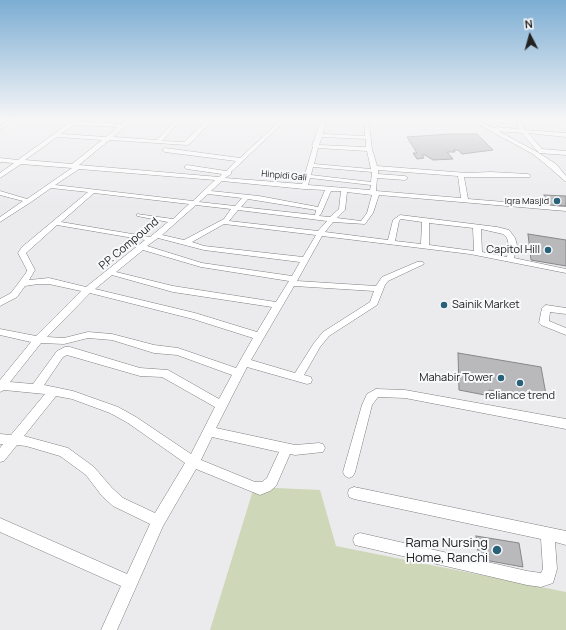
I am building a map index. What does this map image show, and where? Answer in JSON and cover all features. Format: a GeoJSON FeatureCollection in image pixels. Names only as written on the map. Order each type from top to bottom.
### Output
{"type":"FeatureCollection","features":[{"type":"Feature","properties":{"kind":"main road"},"geometry":{"type":"LineString","coordinates":[[528,149],[553,166],[566,180]]}},
{"type":"Feature","properties":{"kind":"main road"},"geometry":{"type":"LineString","coordinates":[[536,149],[566,171]]}},
{"type":"Feature","properties":{"kind":"street"},"geometry":{"type":"LineString","coordinates":[[0,176],[36,149]]}},
{"type":"Feature","properties":{"kind":"street"},"geometry":{"type":"LineString","coordinates":[[0,220],[76,167],[96,149]]}},
{"type":"Feature","properties":{"kind":"street","name":"P.P. Compound"},"geometry":{"type":"LineString","coordinates":[[1,387],[38,340],[87,291],[112,273],[153,237],[174,221],[229,173],[253,149]]}},
{"type":"Feature","properties":{"kind":"street"},"geometry":{"type":"LineString","coordinates":[[304,187],[314,149]]}},
{"type":"Feature","properties":{"kind":"street"},"geometry":{"type":"LineString","coordinates":[[50,186],[315,219],[363,223],[370,213],[374,193],[375,172],[369,149]]}},
{"type":"Feature","properties":{"kind":"street"},"geometry":{"type":"LineString","coordinates":[[539,149],[541,152],[566,152]]}},
{"type":"Feature","properties":{"kind":"street"},"geometry":{"type":"LineString","coordinates":[[165,150],[242,160]]}},
{"type":"Feature","properties":{"kind":"street"},"geometry":{"type":"LineString","coordinates":[[174,175],[204,155]]}},
{"type":"Feature","properties":{"kind":"street","name":"Hinpidi Gali"},"geometry":{"type":"LineString","coordinates":[[0,160],[566,209]]}},
{"type":"Feature","properties":{"kind":"street"},"geometry":{"type":"LineString","coordinates":[[311,165],[375,172],[528,176]]}},
{"type":"Feature","properties":{"kind":"street"},"geometry":{"type":"LineString","coordinates":[[187,167],[229,173]]}},
{"type":"Feature","properties":{"kind":"street"},"geometry":{"type":"LineString","coordinates":[[375,172],[405,178]]}},
{"type":"Feature","properties":{"kind":"street"},"geometry":{"type":"LineString","coordinates":[[462,175],[465,201]]}},
{"type":"Feature","properties":{"kind":"street"},"geometry":{"type":"LineString","coordinates":[[308,176],[374,184]]}},
{"type":"Feature","properties":{"kind":"street"},"geometry":{"type":"LineString","coordinates":[[315,219],[329,189]]}},
{"type":"Feature","properties":{"kind":"street"},"geometry":{"type":"LineString","coordinates":[[109,630],[158,521],[193,462],[221,405],[259,336],[320,234],[331,220],[342,210],[344,190]]}},
{"type":"Feature","properties":{"kind":"street"},"geometry":{"type":"LineString","coordinates":[[0,303],[14,296],[31,270],[22,253],[30,243],[93,191]]}},
{"type":"Feature","properties":{"kind":"street"},"geometry":{"type":"LineString","coordinates":[[206,192],[320,209]]}},
{"type":"Feature","properties":{"kind":"street"},"geometry":{"type":"LineString","coordinates":[[0,193],[29,201]]}},
{"type":"Feature","properties":{"kind":"street"},"geometry":{"type":"LineString","coordinates":[[185,243],[224,222],[246,197]]}},
{"type":"Feature","properties":{"kind":"street"},"geometry":{"type":"LineString","coordinates":[[139,216],[174,221]]}},
{"type":"Feature","properties":{"kind":"street"},"geometry":{"type":"LineString","coordinates":[[391,242],[397,218],[403,216],[477,227],[497,228],[506,232],[513,245],[510,261]]}},
{"type":"Feature","properties":{"kind":"street"},"geometry":{"type":"LineString","coordinates":[[425,247],[426,220]]}},
{"type":"Feature","properties":{"kind":"street"},"geometry":{"type":"LineString","coordinates":[[224,222],[478,253],[510,261],[566,271]]}},
{"type":"Feature","properties":{"kind":"street"},"geometry":{"type":"LineString","coordinates":[[55,223],[153,237],[216,250],[305,260]]}},
{"type":"Feature","properties":{"kind":"street"},"geometry":{"type":"LineString","coordinates":[[477,227],[478,253]]}},
{"type":"Feature","properties":{"kind":"street"},"geometry":{"type":"LineString","coordinates":[[142,247],[201,265],[293,281],[379,289]]}},
{"type":"Feature","properties":{"kind":"street"},"geometry":{"type":"LineString","coordinates":[[244,362],[302,379],[317,345],[326,334],[374,303],[379,289],[385,279],[420,264]]}},
{"type":"Feature","properties":{"kind":"street"},"geometry":{"type":"LineString","coordinates":[[112,273],[173,289],[278,305]]}},
{"type":"Feature","properties":{"kind":"street"},"geometry":{"type":"LineString","coordinates":[[22,284],[43,280],[189,314],[259,336]]}},
{"type":"Feature","properties":{"kind":"street"},"geometry":{"type":"LineString","coordinates":[[566,311],[546,308],[544,323],[566,332]]}},
{"type":"Feature","properties":{"kind":"street"},"geometry":{"type":"LineString","coordinates":[[0,332],[38,340],[64,340],[88,335],[112,337],[154,349],[178,352],[191,358],[239,372]]}},
{"type":"Feature","properties":{"kind":"street"},"geometry":{"type":"LineString","coordinates":[[36,388],[60,354],[65,351],[70,351],[140,372],[164,373],[221,405]]}},
{"type":"Feature","properties":{"kind":"street"},"geometry":{"type":"LineString","coordinates":[[1,387],[36,388],[80,397],[120,413],[193,462],[260,489],[266,487],[272,482],[286,448]]}},
{"type":"Feature","properties":{"kind":"street"},"geometry":{"type":"LineString","coordinates":[[0,457],[54,391]]}},
{"type":"Feature","properties":{"kind":"street"},"geometry":{"type":"LineString","coordinates":[[349,472],[367,405],[371,397],[376,393],[405,394],[566,424]]}},
{"type":"Feature","properties":{"kind":"street"},"geometry":{"type":"LineString","coordinates":[[209,431],[286,448],[305,450],[319,448]]}},
{"type":"Feature","properties":{"kind":"street"},"geometry":{"type":"LineString","coordinates":[[0,439],[14,439],[46,446],[64,452],[90,471],[107,492],[118,502],[158,521]]}},
{"type":"Feature","properties":{"kind":"street"},"geometry":{"type":"LineString","coordinates":[[354,493],[566,538]]}},
{"type":"Feature","properties":{"kind":"street"},"geometry":{"type":"LineString","coordinates":[[0,525],[131,583]]}},
{"type":"Feature","properties":{"kind":"street"},"geometry":{"type":"LineString","coordinates":[[360,540],[526,578],[541,580],[548,578],[550,569],[547,534]]}},
{"type":"Feature","properties":{"kind":"green space"},"geometry":{"type":"Polygon","coordinates":[[[254,487],[320,490],[336,546],[566,592],[566,630],[210,630],[254,487]]]}},
{"type":"Feature","properties":{"kind":"building"},"geometry":{"type":"Polygon","coordinates":[[[415,149],[493,150],[462,154],[458,150],[454,150],[455,152],[447,152],[453,159],[433,160],[425,155],[422,155],[424,158],[417,159],[413,153],[417,153],[415,149]]]}},
{"type":"Feature","properties":{"kind":"building","name":"Iqra Masjid"},"geometry":{"type":"Polygon","coordinates":[[[544,195],[566,196],[566,206],[550,205],[544,195]]]}},
{"type":"Feature","properties":{"kind":"building","name":"Capitol Hill"},"geometry":{"type":"Polygon","coordinates":[[[528,234],[566,240],[566,266],[531,260],[528,234]]]}},
{"type":"Feature","properties":{"kind":"building","name":"Mahabir Tower"},"geometry":{"type":"Polygon","coordinates":[[[458,353],[541,367],[547,400],[489,390],[490,396],[459,390],[458,353]]]}},
{"type":"Feature","properties":{"kind":"building"},"geometry":{"type":"Polygon","coordinates":[[[476,536],[519,543],[523,567],[479,559],[476,536]]]}},
{"type":"Feature","properties":{"kind":"place","name":"Iqra Masjid"},"geometry":{"type":"Point","coordinates":[557,201]}},
{"type":"Feature","properties":{"kind":"place","name":"Capitol Hill"},"geometry":{"type":"Point","coordinates":[548,250]}},
{"type":"Feature","properties":{"kind":"place","name":"Sainik Market"},"geometry":{"type":"Point","coordinates":[444,305]}},
{"type":"Feature","properties":{"kind":"place","name":"Mahabir Tower"},"geometry":{"type":"Point","coordinates":[501,378]}},
{"type":"Feature","properties":{"kind":"place","name":"reliance trend"},"geometry":{"type":"Point","coordinates":[520,383]}},
{"type":"Feature","properties":{"kind":"place","name":"Rama Nursing Home, Ranchi"},"geometry":{"type":"Point","coordinates":[497,550]}}]}
